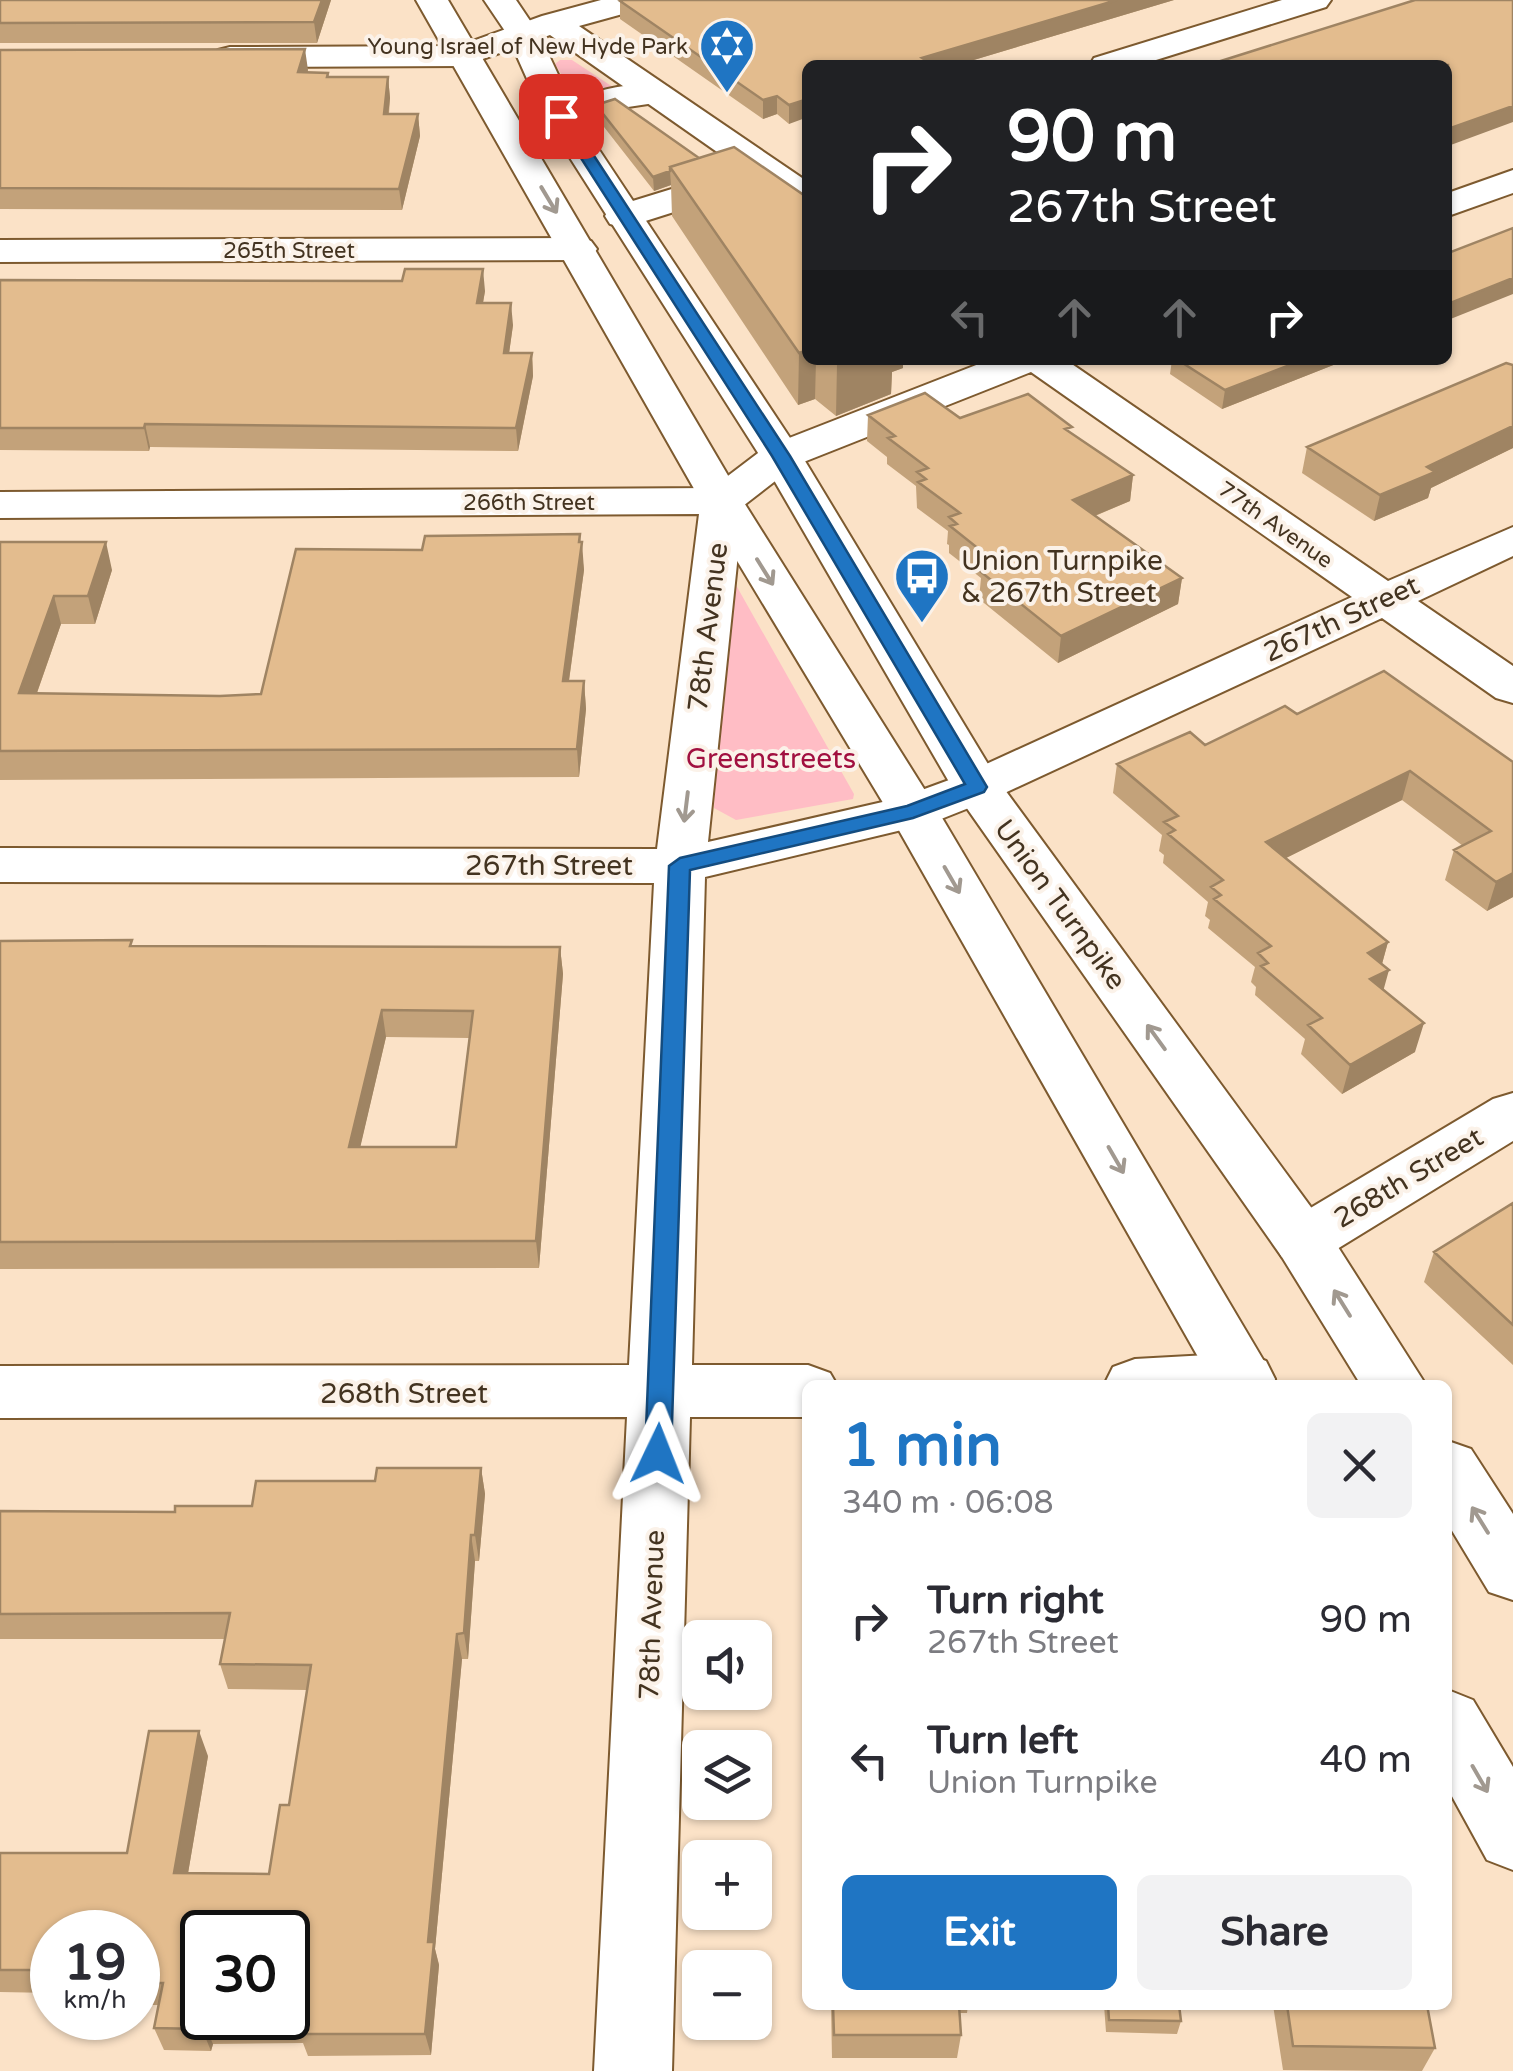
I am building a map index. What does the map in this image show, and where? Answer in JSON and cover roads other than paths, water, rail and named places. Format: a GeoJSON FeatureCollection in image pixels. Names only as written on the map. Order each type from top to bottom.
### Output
{"type":"FeatureCollection","features":[{"type":"Feature","properties":{"kind":"street"},"geometry":{"type":"LineString","coordinates":[[432,0],[722,501],[913,811],[1245,1380]]}},
{"type":"Feature","properties":{"kind":"street","name":"Union Turnpike"},"geometry":{"type":"LineString","coordinates":[[500,0],[538,28],[561,116],[781,456],[977,787],[1303,1240],[1392,1380]]}},
{"type":"Feature","properties":{"kind":"street"},"geometry":{"type":"LineString","coordinates":[[194,57],[464,56],[538,28],[638,0]]}},
{"type":"Feature","properties":{"kind":"street"},"geometry":{"type":"LineString","coordinates":[[1122,60],[1315,0]]}},
{"type":"Feature","properties":{"kind":"street"},"geometry":{"type":"LineString","coordinates":[[538,28],[656,94],[802,195]]}},
{"type":"Feature","properties":{"kind":"street"},"geometry":{"type":"LineString","coordinates":[[561,116],[586,104],[620,96],[656,94]]}},
{"type":"Feature","properties":{"kind":"street"},"geometry":{"type":"LineString","coordinates":[[623,216],[802,160]]}},
{"type":"Feature","properties":{"kind":"street"},"geometry":{"type":"LineString","coordinates":[[1452,205],[1513,182]]}},
{"type":"Feature","properties":{"kind":"street","name":"265th Street"},"geometry":{"type":"LineString","coordinates":[[0,251],[578,250]]}},
{"type":"Feature","properties":{"kind":"street"},"geometry":{"type":"LineString","coordinates":[[722,501],[781,456],[1012,365]]}},
{"type":"Feature","properties":{"kind":"street","name":"77th Avenue"},"geometry":{"type":"LineString","coordinates":[[1047,365],[1513,688]]}},
{"type":"Feature","properties":{"kind":"street","name":"266th Street"},"geometry":{"type":"LineString","coordinates":[[0,505],[722,501]]}},
{"type":"Feature","properties":{"kind":"street","name":"78th Avenue"},"geometry":{"type":"LineString","coordinates":[[633,2071],[680,866],[722,501]]}},
{"type":"Feature","properties":{"kind":"street","name":"267th Street"},"geometry":{"type":"LineString","coordinates":[[0,865],[680,866],[913,811],[977,787],[1382,597],[1513,540]]}},
{"type":"Feature","properties":{"kind":"street","name":"268th Street"},"geometry":{"type":"LineString","coordinates":[[1303,1240],[1513,1114]]}},
{"type":"Feature","properties":{"kind":"street","name":"268th Street"},"geometry":{"type":"LineString","coordinates":[[0,1392],[802,1391]]}},
{"type":"Feature","properties":{"kind":"street"},"geometry":{"type":"LineString","coordinates":[[1452,1474],[1513,1571]]}},
{"type":"Feature","properties":{"kind":"street"},"geometry":{"type":"LineString","coordinates":[[1452,1730],[1513,1835]]}},
{"type":"Feature","properties":{"kind":"place","name":"Young Israel of New Hyde Park"},"geometry":{"type":"Point","coordinates":[727,95]}},
{"type":"Feature","properties":{"kind":"place","name":"Union Turnpike & 267th Street"},"geometry":{"type":"Point","coordinates":[922,625]}},
{"type":"Feature","properties":{"kind":"park label","name":"Greenstreets"},"geometry":{"type":"Point","coordinates":[771,758]}}]}
